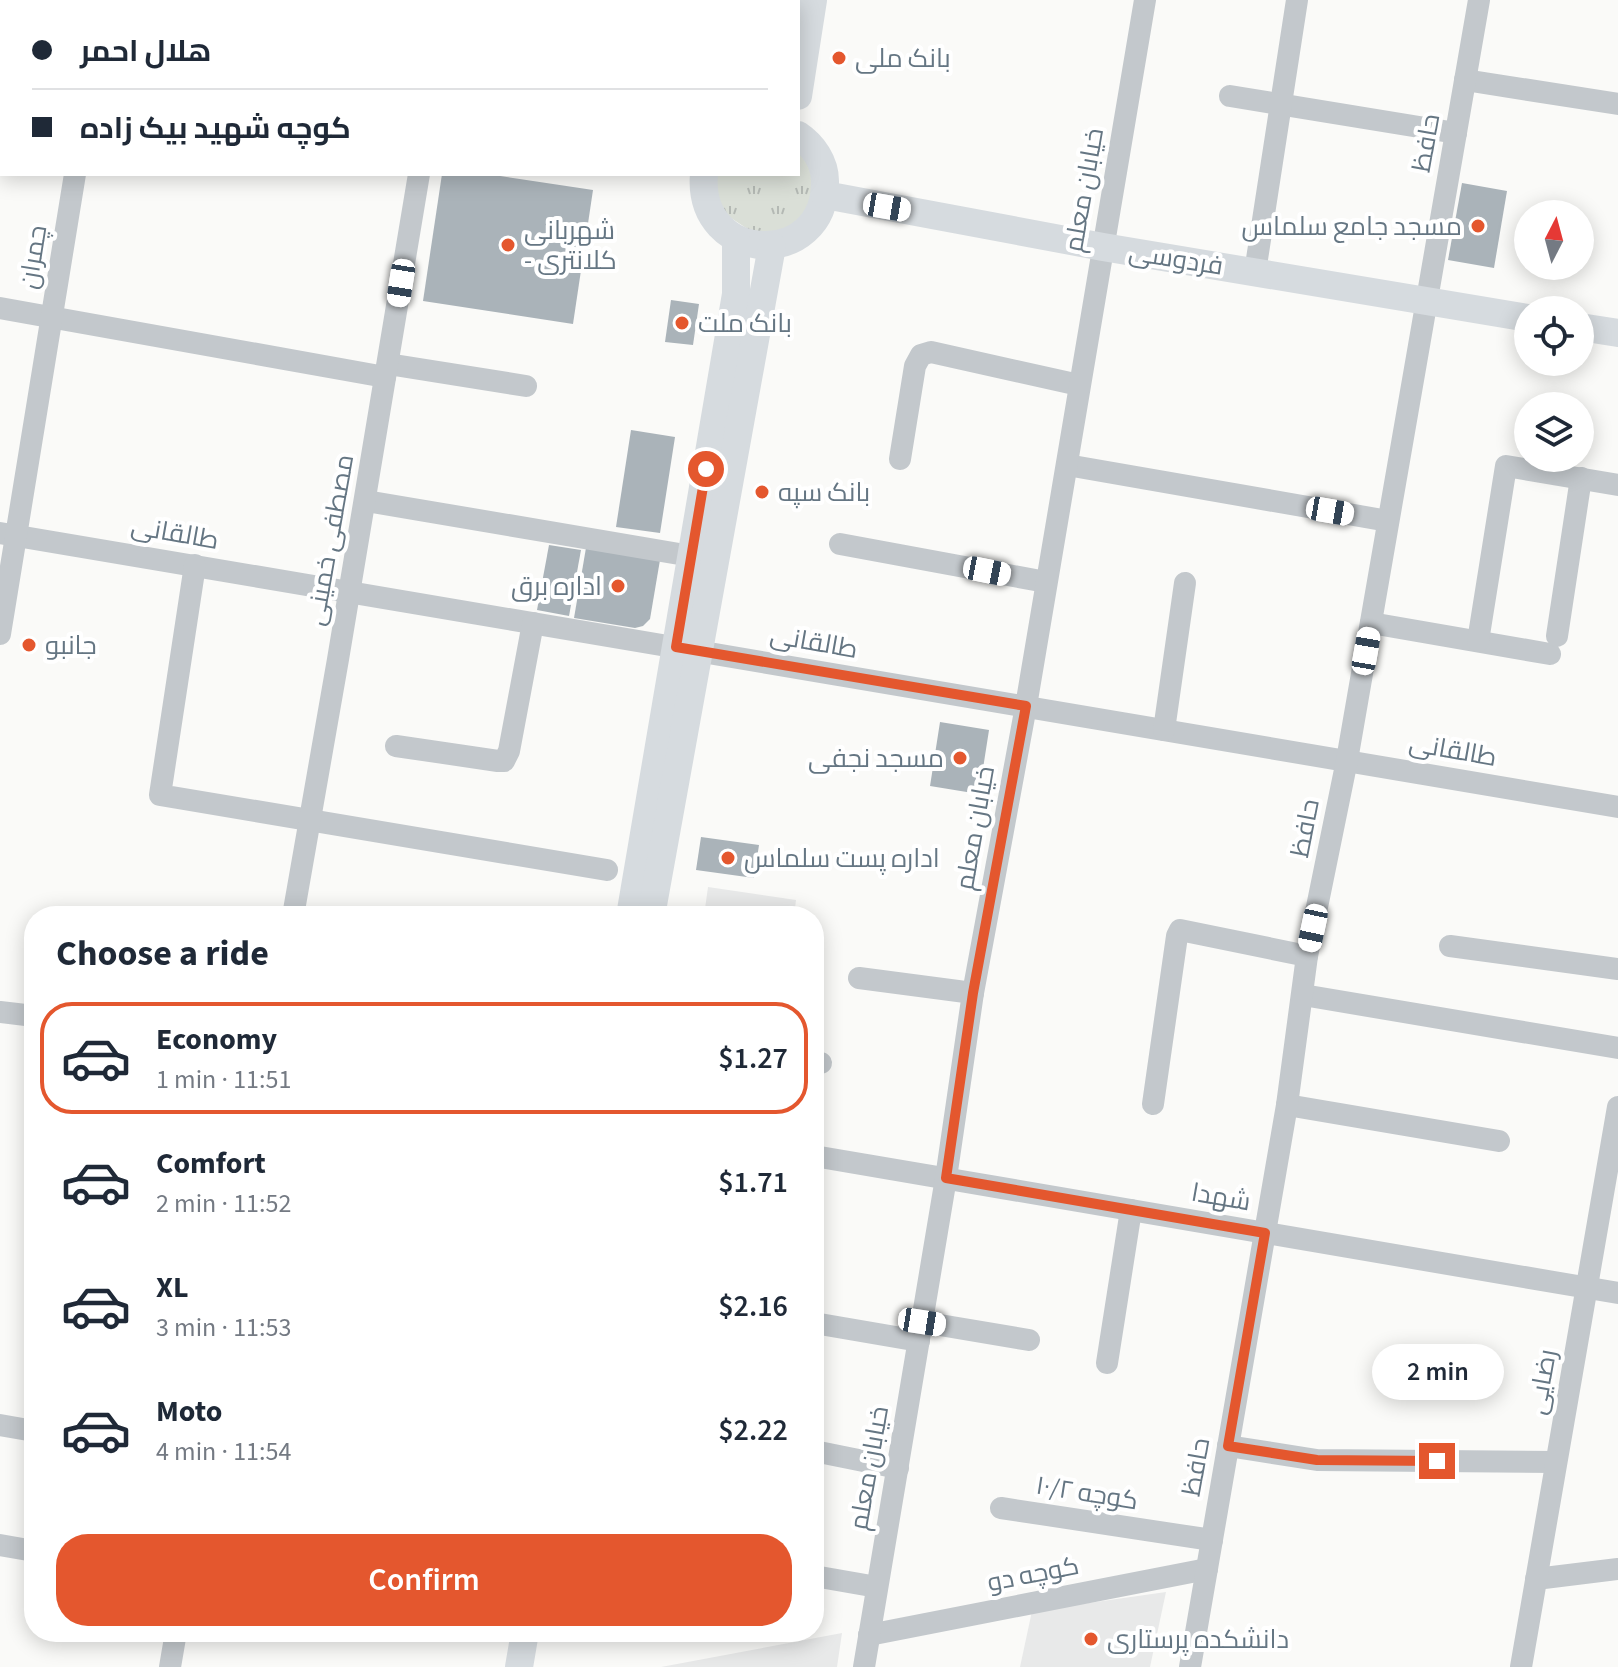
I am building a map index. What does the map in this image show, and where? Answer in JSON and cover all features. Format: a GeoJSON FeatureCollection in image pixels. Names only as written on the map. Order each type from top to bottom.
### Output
{"type":"FeatureCollection","features":[{"type":"Feature","properties":{"kind":"main road"},"geometry":{"type":"LineString","coordinates":[[800,83],[813,0]]}},
{"type":"Feature","properties":{"kind":"main road"},"geometry":{"type":"LineString","coordinates":[[701,176],[709,212],[720,228],[752,245],[785,243],[812,224],[825,195],[825,176],[820,157],[800,136]]}},
{"type":"Feature","properties":{"kind":"main road","name":"فردوسی"},"geometry":{"type":"LineString","coordinates":[[825,195],[1103,247],[1514,316]]}},
{"type":"Feature","properties":{"kind":"main road"},"geometry":{"type":"LineString","coordinates":[[652,906],[688,649],[691,556],[736,294],[736,239]]}},
{"type":"Feature","properties":{"kind":"main road"},"geometry":{"type":"LineString","coordinates":[[632,906],[772,246]]}},
{"type":"Feature","properties":{"kind":"main road"},"geometry":{"type":"LineString","coordinates":[[1594,329],[1618,333]]}},
{"type":"Feature","properties":{"kind":"main road"},"geometry":{"type":"LineString","coordinates":[[501,1667],[505,1642]]}},
{"type":"Feature","properties":{"kind":"main road"},"geometry":{"type":"LineString","coordinates":[[519,1667],[523,1642]]}},
{"type":"Feature","properties":{"kind":"street","name":"خیابان معلم"},"geometry":{"type":"LineString","coordinates":[[864,1667],[946,1178],[973,993],[1026,706],[1145,0]]}},
{"type":"Feature","properties":{"kind":"street"},"geometry":{"type":"LineString","coordinates":[[1255,272],[1297,0]]}},
{"type":"Feature","properties":{"kind":"street","name":"حافظ"},"geometry":{"type":"LineString","coordinates":[[1190,1667],[1287,1105],[1307,956],[1347,760],[1479,0]]}},
{"type":"Feature","properties":{"kind":"street"},"geometry":{"type":"LineString","coordinates":[[1465,80],[1618,104]]}},
{"type":"Feature","properties":{"kind":"street"},"geometry":{"type":"LineString","coordinates":[[1230,96],[1456,133]]}},
{"type":"Feature","properties":{"kind":"street","name":"چمران"},"geometry":{"type":"LineString","coordinates":[[0,634],[8,534],[51,317],[75,176]]}},
{"type":"Feature","properties":{"kind":"street","name":"مصطفی خمینی"},"geometry":{"type":"LineString","coordinates":[[295,906],[366,501],[419,176]]}},
{"type":"Feature","properties":{"kind":"street"},"geometry":{"type":"LineString","coordinates":[[0,308],[386,371],[526,386]]}},
{"type":"Feature","properties":{"kind":"street"},"geometry":{"type":"LineString","coordinates":[[900,459],[915,366],[921,355],[931,352],[1079,385]]}},
{"type":"Feature","properties":{"kind":"street"},"geometry":{"type":"LineString","coordinates":[[1067,465],[1388,521]]}},
{"type":"Feature","properties":{"kind":"street"},"geometry":{"type":"LineString","coordinates":[[1478,641],[1506,466],[1618,485]]}},
{"type":"Feature","properties":{"kind":"street"},"geometry":{"type":"LineString","coordinates":[[1371,623],[1478,641],[1554,645],[1581,478]]}},
{"type":"Feature","properties":{"kind":"street"},"geometry":{"type":"LineString","coordinates":[[366,501],[691,556]]}},
{"type":"Feature","properties":{"kind":"street","name":"طالقانی"},"geometry":{"type":"LineString","coordinates":[[8,534],[1618,807]]}},
{"type":"Feature","properties":{"kind":"street"},"geometry":{"type":"LineString","coordinates":[[840,544],[1046,582]]}},
{"type":"Feature","properties":{"kind":"street"},"geometry":{"type":"LineString","coordinates":[[195,565],[160,795],[607,870]]}},
{"type":"Feature","properties":{"kind":"street"},"geometry":{"type":"LineString","coordinates":[[1164,730],[1185,583]]}},
{"type":"Feature","properties":{"kind":"street"},"geometry":{"type":"LineString","coordinates":[[396,746],[504,761],[509,751],[533,623]]}},
{"type":"Feature","properties":{"kind":"street"},"geometry":{"type":"LineString","coordinates":[[1153,1104],[1180,930],[1307,956]]}},
{"type":"Feature","properties":{"kind":"street"},"geometry":{"type":"LineString","coordinates":[[1450,946],[1618,969]]}},
{"type":"Feature","properties":{"kind":"street"},"geometry":{"type":"LineString","coordinates":[[859,978],[973,993]]}},
{"type":"Feature","properties":{"kind":"street"},"geometry":{"type":"LineString","coordinates":[[1303,995],[1618,1048]]}},
{"type":"Feature","properties":{"kind":"street"},"geometry":{"type":"LineString","coordinates":[[0,1012],[24,1015]]}},
{"type":"Feature","properties":{"kind":"street"},"geometry":{"type":"LineString","coordinates":[[1287,1105],[1499,1141]]}},
{"type":"Feature","properties":{"kind":"street","name":"رضایی"},"geometry":{"type":"LineString","coordinates":[[1521,1667],[1618,1107]]}},
{"type":"Feature","properties":{"kind":"street","name":"شهدا"},"geometry":{"type":"LineString","coordinates":[[824,1158],[1618,1293]]}},
{"type":"Feature","properties":{"kind":"street"},"geometry":{"type":"LineString","coordinates":[[1107,1363],[1131,1210]]}},
{"type":"Feature","properties":{"kind":"street"},"geometry":{"type":"LineString","coordinates":[[824,1324],[1029,1340]]}},
{"type":"Feature","properties":{"kind":"street"},"geometry":{"type":"LineString","coordinates":[[0,1425],[24,1429]]}},
{"type":"Feature","properties":{"kind":"street"},"geometry":{"type":"LineString","coordinates":[[1228,1446],[1317,1460],[1556,1462]]}},
{"type":"Feature","properties":{"kind":"street"},"geometry":{"type":"LineString","coordinates":[[824,1453],[898,1468]]}},
{"type":"Feature","properties":{"kind":"street","name":"کوچه ۱۰/۲"},"geometry":{"type":"LineString","coordinates":[[1001,1508],[1212,1540]]}},
{"type":"Feature","properties":{"kind":"street"},"geometry":{"type":"LineString","coordinates":[[0,1545],[24,1549]]}},
{"type":"Feature","properties":{"kind":"street","name":"کوچه دو"},"geometry":{"type":"LineString","coordinates":[[869,1635],[1207,1569]]}},
{"type":"Feature","properties":{"kind":"street"},"geometry":{"type":"LineString","coordinates":[[1536,1579],[1618,1569]]}},
{"type":"Feature","properties":{"kind":"street"},"geometry":{"type":"LineString","coordinates":[[824,1578],[877,1587]]}},
{"type":"Feature","properties":{"kind":"street"},"geometry":{"type":"LineString","coordinates":[[174,1666],[175,1642]]}},
{"type":"Feature","properties":{"kind":"shaded area"},"geometry":{"type":"Polygon","coordinates":[[[708,887],[796,900],[795,906],[705,906],[708,887]]]}},
{"type":"Feature","properties":{"kind":"shaded area","name":"دانشکده پرستاری"},"geometry":{"type":"Polygon","coordinates":[[[1166,1592],[1150,1667],[1020,1667],[1032,1611],[1166,1592]]]}},
{"type":"Feature","properties":{"kind":"shaded area"},"geometry":{"type":"Polygon","coordinates":[[[842,1633],[837,1667],[661,1667],[794,1642],[824,1642],[824,1636],[842,1633]]]}},
{"type":"Feature","properties":{"kind":"green space"},"geometry":{"type":"Polygon","coordinates":[[[800,148],[814,166],[815,201],[793,229],[758,236],[719,210],[714,176],[800,176],[800,148]]]}},
{"type":"Feature","properties":{"kind":"building","name":"شهربانی - کلانتری"},"geometry":{"type":"Polygon","coordinates":[[[442,176],[500,176],[593,190],[573,324],[423,301],[442,176]]]}},
{"type":"Feature","properties":{"kind":"building","name":"مسجد جامع سلماس"},"geometry":{"type":"Polygon","coordinates":[[[1462,183],[1507,191],[1494,268],[1448,260],[1462,183]]]}},
{"type":"Feature","properties":{"kind":"building","name":"بانک ملت"},"geometry":{"type":"Polygon","coordinates":[[[671,300],[699,304],[693,345],[665,342],[671,300]]]}},
{"type":"Feature","properties":{"kind":"building"},"geometry":{"type":"Polygon","coordinates":[[[631,430],[675,437],[660,533],[616,527],[631,430]]]}},
{"type":"Feature","properties":{"kind":"building","name":"اداره برق"},"geometry":{"type":"Polygon","coordinates":[[[587,542],[661,554],[650,619],[643,626],[635,628],[574,618],[587,542]]]}},
{"type":"Feature","properties":{"kind":"building"},"geometry":{"type":"Polygon","coordinates":[[[549,545],[581,550],[569,616],[537,610],[549,545]]]}},
{"type":"Feature","properties":{"kind":"building","name":"مسجد نجفی"},"geometry":{"type":"Polygon","coordinates":[[[940,722],[989,730],[979,794],[930,786],[940,722]]]}},
{"type":"Feature","properties":{"kind":"building","name":"اداره پست سلماس"},"geometry":{"type":"Polygon","coordinates":[[[701,837],[759,845],[754,878],[696,870],[701,837]]]}},
{"type":"Feature","properties":{"kind":"place","name":"بانک ملی"},"geometry":{"type":"Point","coordinates":[839,58]}},
{"type":"Feature","properties":{"kind":"place","name":"مسجد جامع سلماس"},"geometry":{"type":"Point","coordinates":[1478,226]}},
{"type":"Feature","properties":{"kind":"place","name":"شهربانی - کلانتری"},"geometry":{"type":"Point","coordinates":[508,245]}},
{"type":"Feature","properties":{"kind":"place","name":"بانک ملت"},"geometry":{"type":"Point","coordinates":[682,323]}},
{"type":"Feature","properties":{"kind":"place","name":"بانک سپه"},"geometry":{"type":"Point","coordinates":[762,492]}},
{"type":"Feature","properties":{"kind":"place","name":"اداره برق"},"geometry":{"type":"Point","coordinates":[618,586]}},
{"type":"Feature","properties":{"kind":"place","name":"جانبو"},"geometry":{"type":"Point","coordinates":[29,645]}},
{"type":"Feature","properties":{"kind":"place","name":"مسجد نجفی"},"geometry":{"type":"Point","coordinates":[960,758]}},
{"type":"Feature","properties":{"kind":"place","name":"اداره پست سلماس"},"geometry":{"type":"Point","coordinates":[728,858]}},
{"type":"Feature","properties":{"kind":"place","name":"دانشکده پرستاری"},"geometry":{"type":"Point","coordinates":[1091,1639]}},
{"type":"Feature","properties":{"kind":"route"},"geometry":{"type":"LineString","coordinates":[[706,469],[676,647],[1026,706],[973,993],[946,1178],[1265,1233],[1228,1446],[1317,1460],[1437,1461]]}}]}
